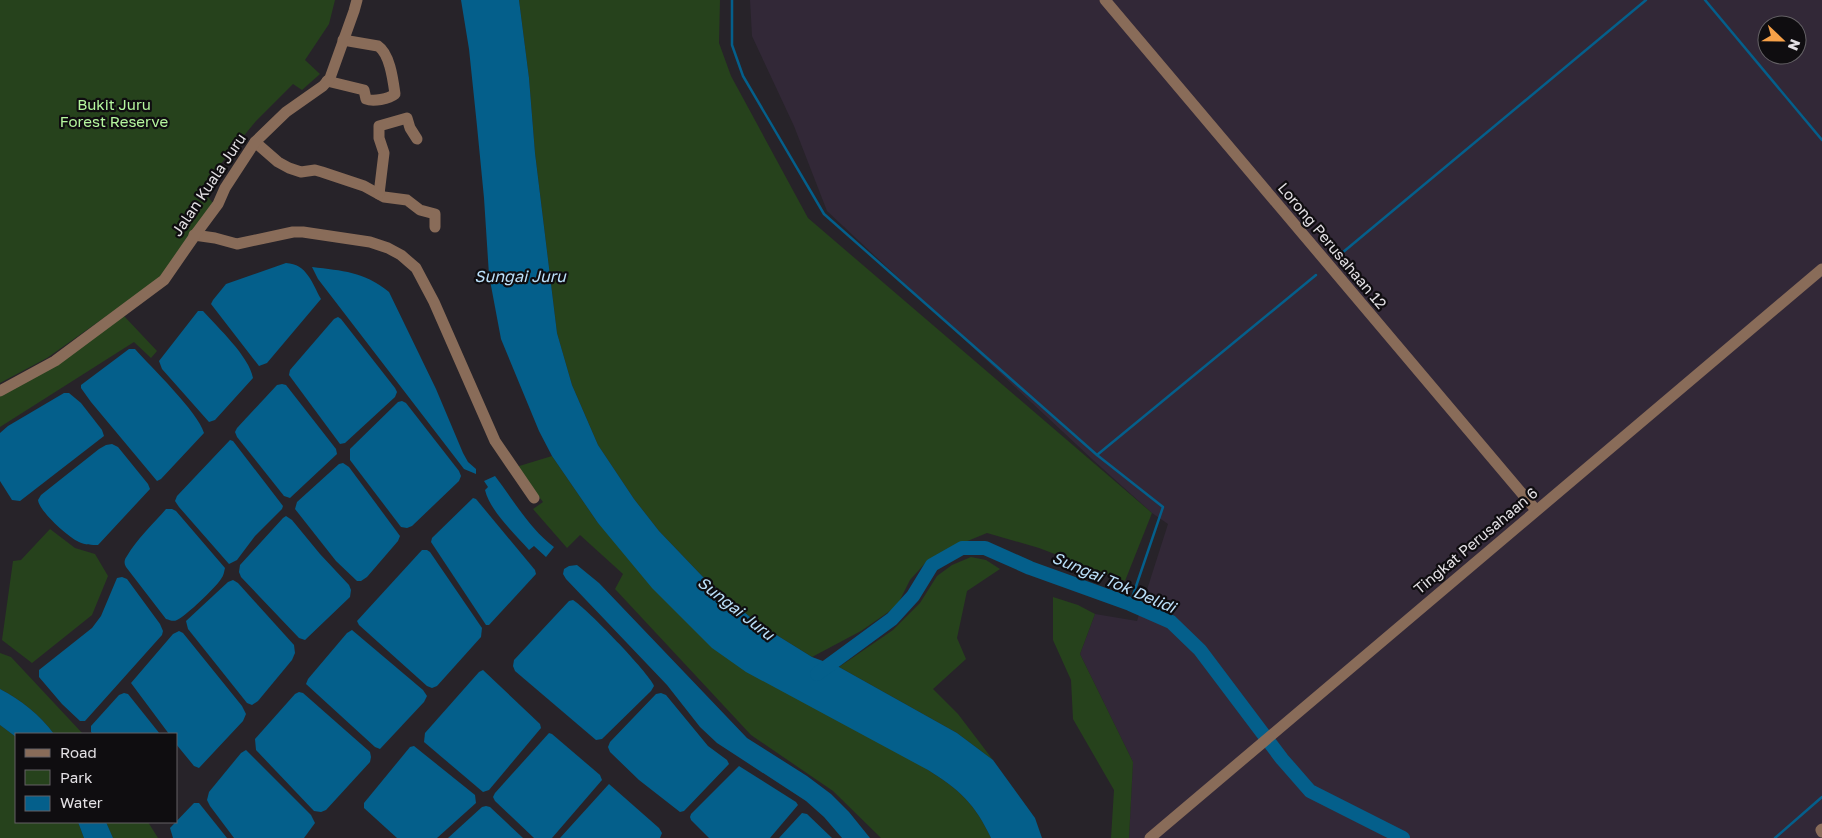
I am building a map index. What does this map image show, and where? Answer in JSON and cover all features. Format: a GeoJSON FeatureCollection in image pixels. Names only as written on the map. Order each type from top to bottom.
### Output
{"type":"FeatureCollection","features":[{"type":"Feature","properties":{"kind":"street","name":"Jalan Kuala Juru"},"geometry":{"type":"LineString","coordinates":[[0,391],[55,361],[164,280],[194,235],[218,204],[255,142],[286,112],[323,86],[327,81],[344,40],[357,0]]}},
{"type":"Feature","properties":{"kind":"street","name":"Lorong Perusahaan 12"},"geometry":{"type":"LineString","coordinates":[[1105,0],[1536,510]]}},
{"type":"Feature","properties":{"kind":"street"},"geometry":{"type":"LineString","coordinates":[[327,81],[364,90],[366,98],[370,101],[392,97],[395,94],[385,52],[378,46],[344,40]]}},
{"type":"Feature","properties":{"kind":"street"},"geometry":{"type":"LineString","coordinates":[[379,194],[384,153],[379,138],[379,126],[407,118],[410,128],[417,139]]}},
{"type":"Feature","properties":{"kind":"street"},"geometry":{"type":"LineString","coordinates":[[255,142],[278,162],[289,168],[301,172],[315,170],[364,186],[384,197],[407,200],[420,210],[435,214],[435,227]]}},
{"type":"Feature","properties":{"kind":"street"},"geometry":{"type":"LineString","coordinates":[[194,235],[237,244],[294,232],[303,232],[370,242],[401,255],[416,268],[422,278],[495,441],[534,498]]}},
{"type":"Feature","properties":{"kind":"street","name":"Tingkat Perusahaan 6"},"geometry":{"type":"LineString","coordinates":[[1150,838],[1822,269]]}},
{"type":"Feature","properties":{"kind":"shaded area"},"geometry":{"type":"Polygon","coordinates":[[[750,0],[1822,0],[1822,838],[1129,838],[1133,762],[1080,654],[1095,614],[1137,621],[1168,524],[1152,513],[1092,459],[827,211],[794,126],[752,36],[750,0]]]}},
{"type":"Feature","properties":{"kind":"green space","name":"Bukit Juru Forest Reserve"},"geometry":{"type":"Polygon","coordinates":[[[0,0],[335,0],[329,24],[305,60],[320,74],[302,90],[293,84],[256,121],[201,188],[213,203],[159,279],[47,358],[0,383],[0,0]]]}},
{"type":"Feature","properties":{"kind":"green space"},"geometry":{"type":"Polygon","coordinates":[[[519,0],[720,0],[719,43],[731,76],[808,218],[1152,513],[1125,581],[1039,548],[987,533],[948,549],[927,561],[910,580],[897,606],[861,631],[812,657],[757,623],[703,577],[659,531],[634,499],[598,445],[572,385],[557,333],[519,0]]]}},
{"type":"Feature","properties":{"kind":"green space"},"geometry":{"type":"Polygon","coordinates":[[[124,316],[157,351],[151,358],[134,342],[0,427],[0,396],[124,316]]]}},
{"type":"Feature","properties":{"kind":"green space"},"geometry":{"type":"Polygon","coordinates":[[[552,456],[598,523],[958,791],[979,816],[991,838],[881,838],[833,791],[751,735],[615,589],[623,574],[580,535],[567,548],[533,509],[543,502],[516,467],[552,456]]]}},
{"type":"Feature","properties":{"kind":"green space"},"geometry":{"type":"Polygon","coordinates":[[[50,529],[75,548],[95,554],[108,576],[92,615],[32,663],[2,640],[13,561],[21,560],[50,529]]]}},
{"type":"Feature","properties":{"kind":"green space"},"geometry":{"type":"Polygon","coordinates":[[[971,557],[986,560],[1000,569],[967,591],[957,638],[966,659],[933,689],[958,714],[993,760],[957,733],[839,667],[893,630],[920,603],[937,576],[952,565],[971,557]]]}},
{"type":"Feature","properties":{"kind":"green space"},"geometry":{"type":"Polygon","coordinates":[[[1053,597],[1078,605],[1095,614],[1080,654],[1133,762],[1129,838],[1111,838],[1114,790],[1073,719],[1071,680],[1053,640],[1053,597]]]}},
{"type":"Feature","properties":{"kind":"green space"},"geometry":{"type":"Polygon","coordinates":[[[0,653],[11,657],[82,733],[53,733],[30,708],[0,689],[0,653]]]}},
{"type":"Feature","properties":{"kind":"green space"},"geometry":{"type":"Polygon","coordinates":[[[0,725],[15,736],[15,823],[78,823],[84,838],[0,838],[0,725]]]}},
{"type":"Feature","properties":{"kind":"green space"},"geometry":{"type":"Polygon","coordinates":[[[106,823],[149,823],[158,838],[113,838],[106,823]]]}},
{"type":"Feature","properties":{"kind":"water","name":"Sungai Juru"},"geometry":{"type":"Polygon","coordinates":[[[461,0],[519,0],[557,333],[572,385],[598,445],[634,499],[659,531],[703,577],[757,623],[812,657],[839,667],[957,733],[993,760],[1035,818],[1042,838],[991,838],[979,816],[966,799],[939,777],[746,672],[712,648],[652,588],[598,523],[552,456],[539,431],[501,339],[489,275],[477,126],[469,49],[461,0]]]}},
{"type":"Feature","properties":{"kind":"water"},"geometry":{"type":"Polygon","coordinates":[[[286,263],[299,267],[308,275],[321,299],[267,363],[259,366],[211,304],[226,284],[286,263]]]}},
{"type":"Feature","properties":{"kind":"water"},"geometry":{"type":"Polygon","coordinates":[[[312,267],[352,273],[370,280],[389,292],[436,389],[463,453],[468,462],[476,469],[476,474],[464,469],[318,279],[312,267]]]}},
{"type":"Feature","properties":{"kind":"water"},"geometry":{"type":"Polygon","coordinates":[[[198,311],[203,311],[232,343],[246,361],[253,378],[215,420],[209,422],[162,369],[159,361],[198,311]]]}},
{"type":"Feature","properties":{"kind":"water"},"geometry":{"type":"Polygon","coordinates":[[[338,317],[397,392],[395,397],[345,443],[340,444],[289,375],[290,370],[334,319],[338,317]]]}},
{"type":"Feature","properties":{"kind":"water"},"geometry":{"type":"Polygon","coordinates":[[[129,349],[135,349],[173,390],[193,414],[204,433],[157,481],[81,388],[81,385],[129,349]]]}},
{"type":"Feature","properties":{"kind":"water"},"geometry":{"type":"Polygon","coordinates":[[[277,385],[286,385],[336,449],[337,454],[290,498],[284,496],[235,432],[277,385]]]}},
{"type":"Feature","properties":{"kind":"water"},"geometry":{"type":"Polygon","coordinates":[[[64,393],[69,393],[81,403],[102,430],[104,436],[20,501],[12,500],[0,481],[0,433],[8,426],[64,393]]]}},
{"type":"Feature","properties":{"kind":"water"},"geometry":{"type":"Polygon","coordinates":[[[398,402],[406,403],[461,476],[459,481],[412,526],[407,528],[401,527],[350,460],[350,449],[398,402]]]}},
{"type":"Feature","properties":{"kind":"water"},"geometry":{"type":"Polygon","coordinates":[[[230,440],[233,441],[283,506],[255,536],[237,560],[229,564],[175,501],[177,496],[230,440]]]}},
{"type":"Feature","properties":{"kind":"water"},"geometry":{"type":"Polygon","coordinates":[[[112,444],[118,447],[150,489],[98,545],[84,544],[61,529],[43,510],[38,500],[41,495],[99,449],[112,444]]]}},
{"type":"Feature","properties":{"kind":"water"},"geometry":{"type":"Polygon","coordinates":[[[343,463],[349,467],[400,536],[398,541],[367,577],[361,581],[357,581],[336,561],[295,509],[297,502],[339,464],[343,463]]]}},
{"type":"Feature","properties":{"kind":"water"},"geometry":{"type":"Polygon","coordinates":[[[495,476],[529,523],[554,547],[546,557],[534,546],[529,550],[492,506],[485,490],[488,487],[484,481],[495,476]]]}},
{"type":"Feature","properties":{"kind":"water"},"geometry":{"type":"Polygon","coordinates":[[[473,498],[476,499],[535,570],[536,574],[489,625],[486,625],[431,542],[432,538],[473,498]]]}},
{"type":"Feature","properties":{"kind":"water"},"geometry":{"type":"Polygon","coordinates":[[[166,509],[176,511],[225,568],[222,578],[213,588],[187,613],[174,621],[166,619],[126,567],[125,563],[126,557],[135,544],[166,509]]]}},
{"type":"Feature","properties":{"kind":"water"},"geometry":{"type":"Polygon","coordinates":[[[286,516],[292,520],[349,585],[351,590],[350,597],[305,640],[299,638],[241,577],[239,572],[240,565],[286,516]]]}},
{"type":"Feature","properties":{"kind":"water"},"geometry":{"type":"Polygon","coordinates":[[[422,550],[430,552],[482,628],[481,637],[437,686],[432,688],[427,686],[359,625],[357,621],[422,550]]]}},
{"type":"Feature","properties":{"kind":"water"},"geometry":{"type":"Polygon","coordinates":[[[577,565],[599,583],[747,738],[807,776],[831,794],[849,812],[870,838],[842,838],[824,817],[806,801],[717,743],[700,727],[667,685],[566,579],[563,574],[564,569],[577,565]]]}},
{"type":"Feature","properties":{"kind":"water"},"geometry":{"type":"Polygon","coordinates":[[[117,578],[127,579],[160,624],[163,631],[162,635],[85,721],[80,721],[62,704],[39,677],[39,670],[92,628],[101,616],[117,578]]]}},
{"type":"Feature","properties":{"kind":"water"},"geometry":{"type":"Polygon","coordinates":[[[233,580],[238,583],[294,645],[295,653],[292,660],[258,701],[252,705],[247,703],[188,629],[186,621],[228,582],[233,580]]]}},
{"type":"Feature","properties":{"kind":"water"},"geometry":{"type":"Polygon","coordinates":[[[573,600],[591,615],[616,641],[641,668],[654,686],[602,739],[596,740],[515,671],[513,666],[514,660],[569,601],[573,600]]]}},
{"type":"Feature","properties":{"kind":"water"},"geometry":{"type":"Polygon","coordinates":[[[352,630],[423,690],[427,696],[424,702],[380,749],[375,747],[306,684],[308,679],[347,633],[352,630]]]}},
{"type":"Feature","properties":{"kind":"water"},"geometry":{"type":"Polygon","coordinates":[[[179,631],[183,633],[242,706],[246,714],[243,721],[199,768],[194,766],[178,746],[178,733],[168,733],[131,683],[173,634],[179,631]]]}},
{"type":"Feature","properties":{"kind":"water"},"geometry":{"type":"Polygon","coordinates":[[[483,670],[540,724],[541,728],[489,790],[483,792],[424,742],[425,733],[479,672],[483,670]]]}},
{"type":"Feature","properties":{"kind":"water"},"geometry":{"type":"Polygon","coordinates":[[[0,689],[30,708],[53,733],[15,733],[15,736],[0,725],[0,689]]]}},
{"type":"Feature","properties":{"kind":"water"},"geometry":{"type":"Polygon","coordinates":[[[303,693],[370,752],[371,757],[370,762],[326,810],[321,812],[314,811],[256,750],[255,739],[295,694],[303,693]]]}},
{"type":"Feature","properties":{"kind":"water"},"geometry":{"type":"Polygon","coordinates":[[[128,694],[159,733],[92,733],[91,726],[119,695],[128,694]]]}},
{"type":"Feature","properties":{"kind":"water"},"geometry":{"type":"Polygon","coordinates":[[[656,694],[666,695],[708,746],[727,760],[729,764],[684,811],[680,812],[639,780],[610,752],[608,747],[610,742],[656,694]]]}},
{"type":"Feature","properties":{"kind":"water"},"geometry":{"type":"Polygon","coordinates":[[[549,733],[600,775],[602,780],[552,838],[534,838],[493,797],[549,733]]]}},
{"type":"Feature","properties":{"kind":"water"},"geometry":{"type":"Polygon","coordinates":[[[414,746],[475,795],[476,803],[437,838],[397,838],[364,808],[364,803],[410,747],[414,746]]]}},
{"type":"Feature","properties":{"kind":"water"},"geometry":{"type":"Polygon","coordinates":[[[246,750],[311,815],[315,823],[304,838],[234,838],[210,806],[207,800],[209,792],[241,753],[246,750]]]}},
{"type":"Feature","properties":{"kind":"water"},"geometry":{"type":"Polygon","coordinates":[[[739,766],[798,805],[770,838],[709,838],[691,820],[691,814],[739,766]]]}},
{"type":"Feature","properties":{"kind":"water"},"geometry":{"type":"Polygon","coordinates":[[[609,784],[659,828],[662,833],[660,838],[560,838],[609,784]]]}},
{"type":"Feature","properties":{"kind":"water"},"geometry":{"type":"Polygon","coordinates":[[[194,803],[199,803],[227,838],[173,838],[170,828],[175,823],[178,823],[178,820],[194,803]]]}},
{"type":"Feature","properties":{"kind":"water"},"geometry":{"type":"Polygon","coordinates":[[[482,807],[490,807],[523,838],[448,838],[482,807]]]}},
{"type":"Feature","properties":{"kind":"water"},"geometry":{"type":"Polygon","coordinates":[[[802,813],[807,814],[832,838],[779,838],[802,813]]]}},
{"type":"Feature","properties":{"kind":"water"},"geometry":{"type":"Polygon","coordinates":[[[78,823],[106,823],[113,838],[84,838],[78,823]]]}},
{"type":"Feature","properties":{"kind":"waterway"},"geometry":{"type":"LineString","coordinates":[[732,0],[732,45],[743,76],[824,214],[1097,455],[1163,507],[1130,604]]}},
{"type":"Feature","properties":{"kind":"waterway"},"geometry":{"type":"LineString","coordinates":[[1342,253],[1646,0]]}},
{"type":"Feature","properties":{"kind":"waterway"},"geometry":{"type":"LineString","coordinates":[[1705,0],[1822,140]]}},
{"type":"Feature","properties":{"kind":"waterway"},"geometry":{"type":"LineString","coordinates":[[1097,455],[1316,275]]}},
{"type":"Feature","properties":{"kind":"waterway","name":"Sungai Tok Delidi"},"geometry":{"type":"LineString","coordinates":[[817,674],[892,619],[913,596],[932,565],[962,548],[985,548],[1030,568],[1130,604],[1171,622],[1200,650],[1282,759],[1310,791],[1403,838]]}},
{"type":"Feature","properties":{"kind":"waterway"},"geometry":{"type":"LineString","coordinates":[[1775,838],[1822,797]]}}]}
